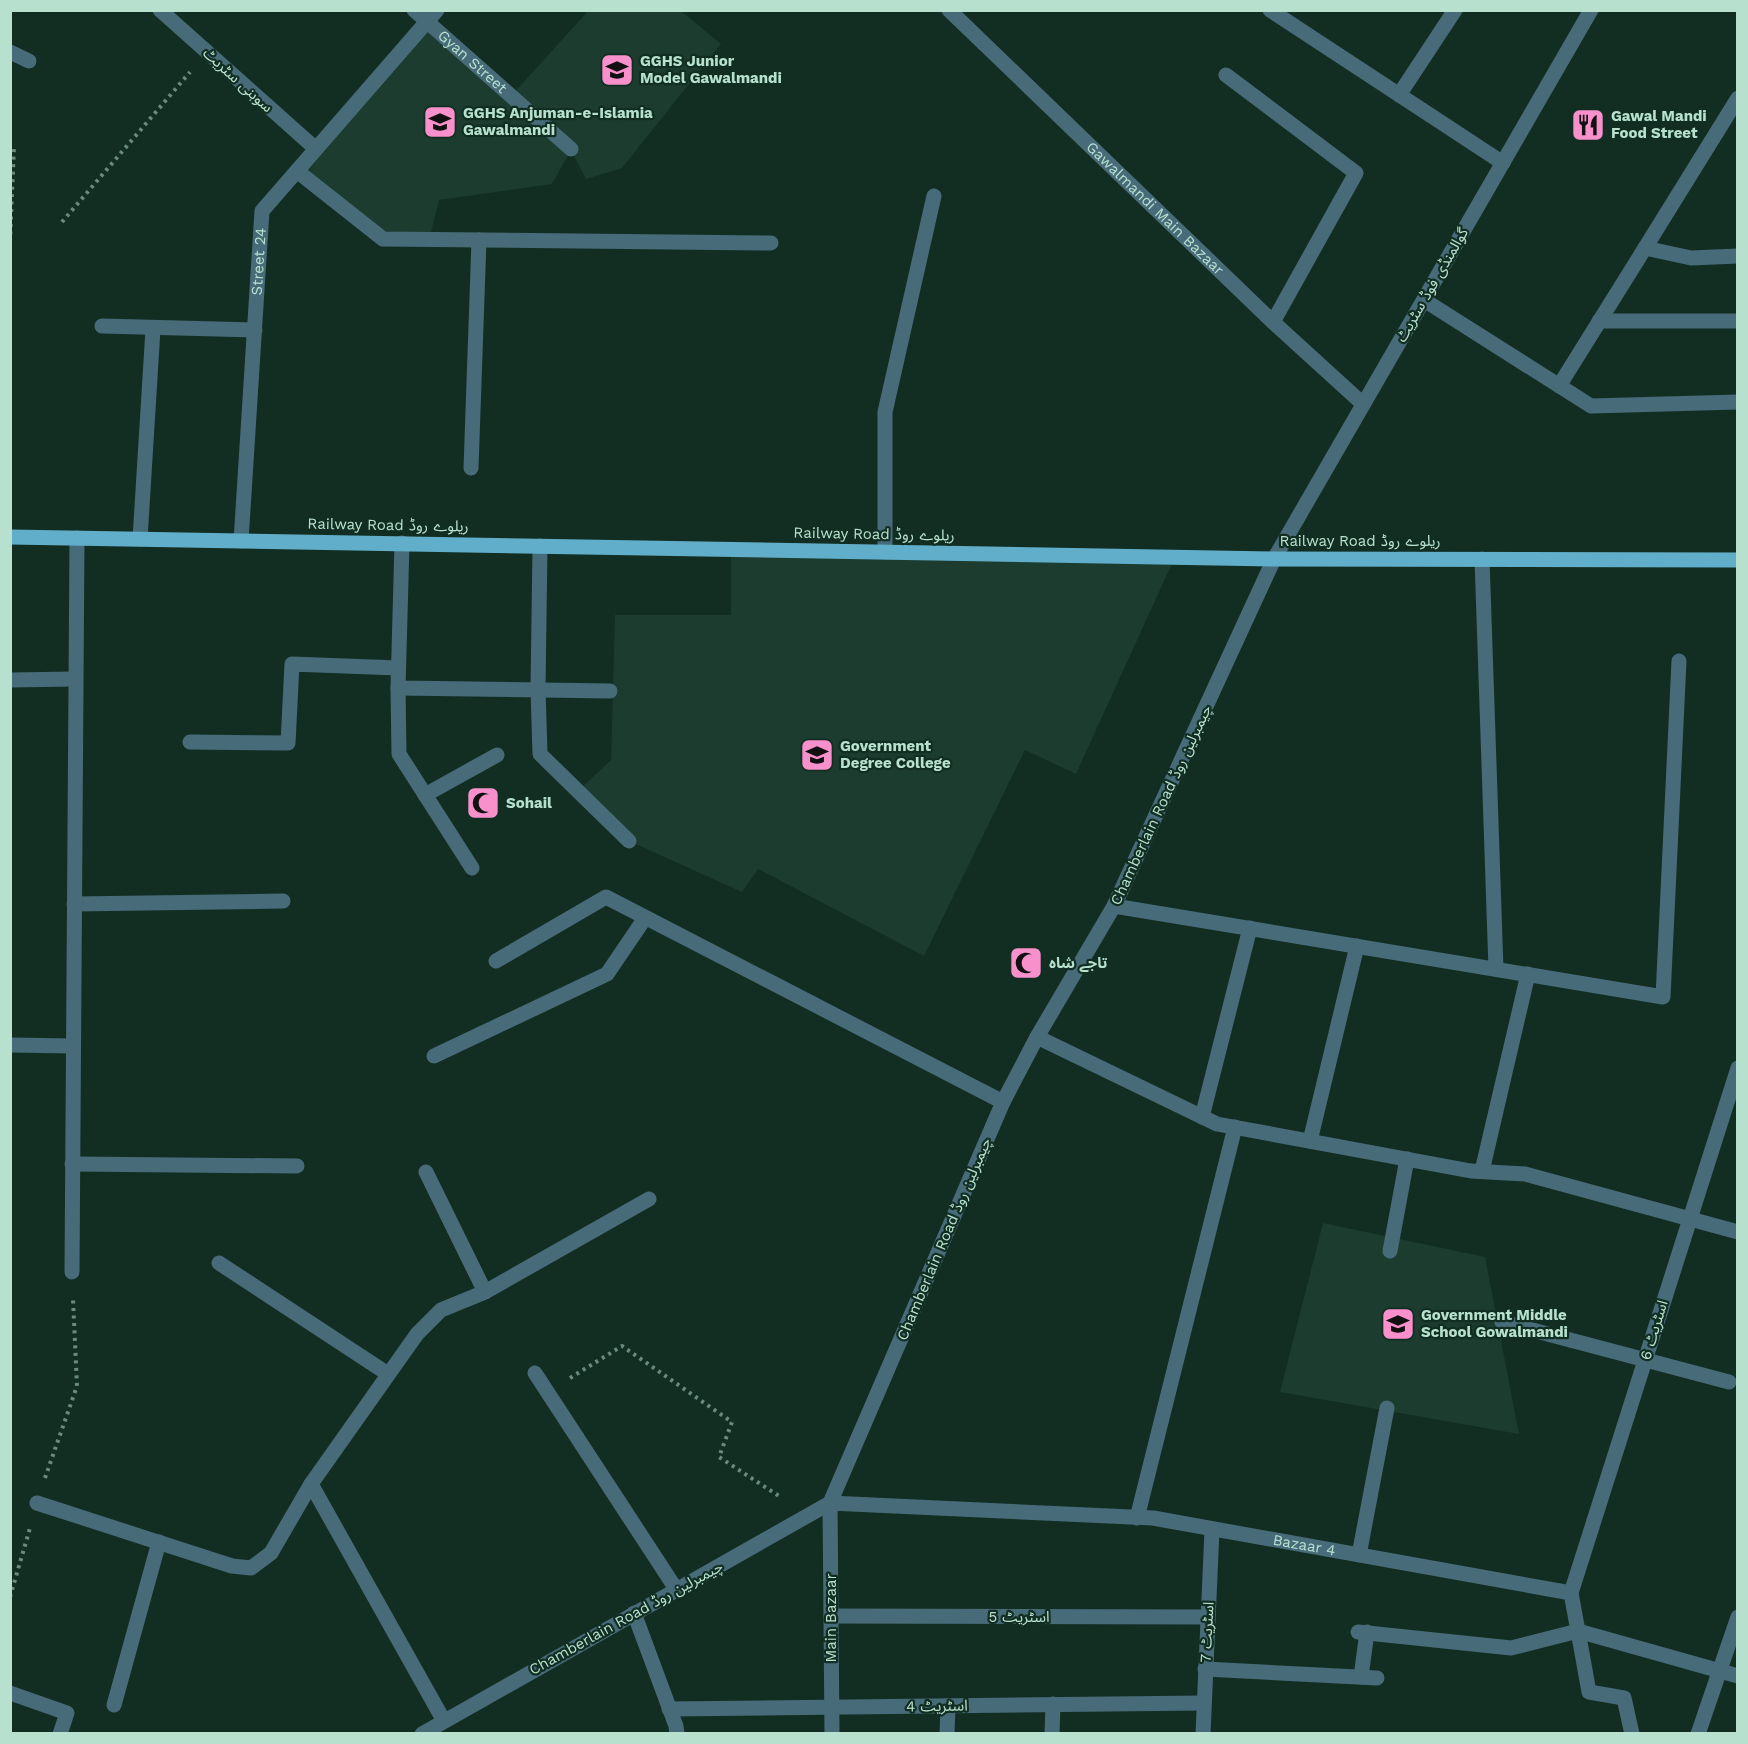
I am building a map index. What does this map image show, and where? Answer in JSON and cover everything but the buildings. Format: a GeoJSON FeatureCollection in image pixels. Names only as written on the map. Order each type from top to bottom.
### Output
{"type":"FeatureCollection","features":[{"type":"Feature","properties":{"kind":"main road","name":"Railway Road ریلوے روڈ"},"geometry":{"type":"LineString","coordinates":[[10,537],[1274,559],[1737,560]]}},
{"type":"Feature","properties":{"kind":"street","name":"سوہنی سٹریٹ"},"geometry":{"type":"LineString","coordinates":[[160,10],[316,149]]}},
{"type":"Feature","properties":{"kind":"street","name":"Gyan Street"},"geometry":{"type":"LineString","coordinates":[[414,10],[432,16],[571,149]]}},
{"type":"Feature","properties":{"kind":"street","name":"Gawalmandi Main Bazaar"},"geometry":{"type":"LineString","coordinates":[[949,10],[1273,322],[1363,404]]}},
{"type":"Feature","properties":{"kind":"street"},"geometry":{"type":"LineString","coordinates":[[1270,10],[1503,163]]}},
{"type":"Feature","properties":{"kind":"street"},"geometry":{"type":"LineString","coordinates":[[1399,95],[1455,10]]}},
{"type":"Feature","properties":{"kind":"street","name":"گوالمنڈی فوڈ سٹریٹ"},"geometry":{"type":"LineString","coordinates":[[1274,559],[1591,10]]}},
{"type":"Feature","properties":{"kind":"street","name":"Street 24"},"geometry":{"type":"LineString","coordinates":[[241,541],[262,211],[432,16]]}},
{"type":"Feature","properties":{"kind":"street"},"geometry":{"type":"LineString","coordinates":[[10,52],[29,61]]}},
{"type":"Feature","properties":{"kind":"street"},"geometry":{"type":"LineString","coordinates":[[1226,75],[1356,173],[1273,322]]}},
{"type":"Feature","properties":{"kind":"street"},"geometry":{"type":"LineString","coordinates":[[1559,386],[1737,98]]}},
{"type":"Feature","properties":{"kind":"street"},"geometry":{"type":"LineString","coordinates":[[297,171],[383,240],[771,243]]}},
{"type":"Feature","properties":{"kind":"street"},"geometry":{"type":"LineString","coordinates":[[885,552],[885,412],[934,196]]}},
{"type":"Feature","properties":{"kind":"street"},"geometry":{"type":"LineString","coordinates":[[471,468],[479,240]]}},
{"type":"Feature","properties":{"kind":"street"},"geometry":{"type":"LineString","coordinates":[[1645,248],[1691,258],[1733,256],[1737,243]]}},
{"type":"Feature","properties":{"kind":"street"},"geometry":{"type":"LineString","coordinates":[[1424,300],[1591,406],[1737,402]]}},
{"type":"Feature","properties":{"kind":"street"},"geometry":{"type":"LineString","coordinates":[[1599,321],[1737,321]]}},
{"type":"Feature","properties":{"kind":"street"},"geometry":{"type":"LineString","coordinates":[[102,326],[255,330]]}},
{"type":"Feature","properties":{"kind":"street"},"geometry":{"type":"LineString","coordinates":[[140,539],[153,329]]}},
{"type":"Feature","properties":{"kind":"street"},"geometry":{"type":"LineString","coordinates":[[72,1272],[77,538]]}},
{"type":"Feature","properties":{"kind":"street"},"geometry":{"type":"LineString","coordinates":[[402,543],[398,668],[399,754],[472,868]]}},
{"type":"Feature","properties":{"kind":"street"},"geometry":{"type":"LineString","coordinates":[[540,546],[538,689],[540,754],[628,842]]}},
{"type":"Feature","properties":{"kind":"street","name":"Chamberlain Road چیمبرلین روڈ"},"geometry":{"type":"LineString","coordinates":[[422,1734],[830,1503],[1003,1102],[1037,1037],[1114,906],[1274,559]]}},
{"type":"Feature","properties":{"kind":"street"},"geometry":{"type":"LineString","coordinates":[[1482,559],[1496,969]]}},
{"type":"Feature","properties":{"kind":"street"},"geometry":{"type":"LineString","coordinates":[[1114,906],[1663,997],[1679,661]]}},
{"type":"Feature","properties":{"kind":"street"},"geometry":{"type":"LineString","coordinates":[[190,742],[288,743],[292,664],[398,668]]}},
{"type":"Feature","properties":{"kind":"street"},"geometry":{"type":"LineString","coordinates":[[10,680],[75,679]]}},
{"type":"Feature","properties":{"kind":"street"},"geometry":{"type":"LineString","coordinates":[[398,688],[610,691]]}},
{"type":"Feature","properties":{"kind":"street"},"geometry":{"type":"LineString","coordinates":[[425,795],[497,755]]}},
{"type":"Feature","properties":{"kind":"street"},"geometry":{"type":"LineString","coordinates":[[496,961],[606,897],[1003,1102]]}},
{"type":"Feature","properties":{"kind":"street"},"geometry":{"type":"LineString","coordinates":[[74,904],[283,902]]}},
{"type":"Feature","properties":{"kind":"street"},"geometry":{"type":"LineString","coordinates":[[434,1056],[607,974],[645,918]]}},
{"type":"Feature","properties":{"kind":"street"},"geometry":{"type":"LineString","coordinates":[[1202,1117],[1250,928]]}},
{"type":"Feature","properties":{"kind":"street"},"geometry":{"type":"LineString","coordinates":[[1310,1141],[1357,946]]}},
{"type":"Feature","properties":{"kind":"street"},"geometry":{"type":"LineString","coordinates":[[1482,1171],[1528,974]]}},
{"type":"Feature","properties":{"kind":"street"},"geometry":{"type":"LineString","coordinates":[[1037,1037],[1202,1117],[1235,1127],[1407,1159],[1482,1171],[1525,1174],[1737,1232]]}},
{"type":"Feature","properties":{"kind":"street"},"geometry":{"type":"LineString","coordinates":[[10,1045],[72,1046]]}},
{"type":"Feature","properties":{"kind":"street","name":"اسٹریٹ 6"},"geometry":{"type":"LineString","coordinates":[[1571,1593],[1737,1068]]}},
{"type":"Feature","properties":{"kind":"street"},"geometry":{"type":"LineString","coordinates":[[1137,1518],[1235,1127]]}},
{"type":"Feature","properties":{"kind":"street"},"geometry":{"type":"LineString","coordinates":[[1390,1251],[1407,1159]]}},
{"type":"Feature","properties":{"kind":"street"},"geometry":{"type":"LineString","coordinates":[[72,1164],[297,1166]]}},
{"type":"Feature","properties":{"kind":"street"},"geometry":{"type":"LineString","coordinates":[[426,1172],[485,1292]]}},
{"type":"Feature","properties":{"kind":"street"},"geometry":{"type":"LineString","coordinates":[[37,1503],[232,1566],[251,1568],[271,1553],[311,1484],[417,1334],[441,1310],[485,1292],[649,1199]]}},
{"type":"Feature","properties":{"kind":"street"},"geometry":{"type":"LineString","coordinates":[[219,1263],[388,1374]]}},
{"type":"Feature","properties":{"kind":"street"},"geometry":{"type":"LineString","coordinates":[[1502,1322],[1729,1382]]}},
{"type":"Feature","properties":{"kind":"street"},"geometry":{"type":"LineString","coordinates":[[535,1372],[675,1589]]}},
{"type":"Feature","properties":{"kind":"street"},"geometry":{"type":"LineString","coordinates":[[1359,1555],[1387,1408]]}},
{"type":"Feature","properties":{"kind":"street"},"geometry":{"type":"LineString","coordinates":[[311,1484],[444,1721]]}},
{"type":"Feature","properties":{"kind":"street","name":"Bazaar 4"},"geometry":{"type":"LineString","coordinates":[[830,1503],[1153,1518],[1571,1593]]}},
{"type":"Feature","properties":{"kind":"street","name":"Main Bazaar"},"geometry":{"type":"LineString","coordinates":[[830,1503],[832,1734]]}},
{"type":"Feature","properties":{"kind":"street","name":"اسٹریٹ 7"},"geometry":{"type":"LineString","coordinates":[[1203,1734],[1212,1530]]}},
{"type":"Feature","properties":{"kind":"street"},"geometry":{"type":"LineString","coordinates":[[114,1705],[159,1542]]}},
{"type":"Feature","properties":{"kind":"street"},"geometry":{"type":"LineString","coordinates":[[1571,1593],[1589,1692],[1624,1698],[1632,1734]]}},
{"type":"Feature","properties":{"kind":"street"},"geometry":{"type":"LineString","coordinates":[[634,1613],[676,1734]]}},
{"type":"Feature","properties":{"kind":"street","name":"اسٹریٹ 5"},"geometry":{"type":"LineString","coordinates":[[831,1616],[1208,1617]]}},
{"type":"Feature","properties":{"kind":"street"},"geometry":{"type":"LineString","coordinates":[[1698,1734],[1737,1617]]}},
{"type":"Feature","properties":{"kind":"street"},"geometry":{"type":"LineString","coordinates":[[1205,1668],[1369,1677],[1362,1632],[1511,1648],[1578,1631],[1737,1676]]}},
{"type":"Feature","properties":{"kind":"street"},"geometry":{"type":"LineString","coordinates":[[10,1693],[67,1713],[60,1734]]}},
{"type":"Feature","properties":{"kind":"street","name":"اسٹریٹ 4"},"geometry":{"type":"LineString","coordinates":[[669,1709],[1204,1703]]}},
{"type":"Feature","properties":{"kind":"street"},"geometry":{"type":"LineString","coordinates":[[1052,1734],[1053,1704]]}},
{"type":"Feature","properties":{"kind":"street"},"geometry":{"type":"LineString","coordinates":[[947,1734],[948,1706]]}},
{"type":"Feature","properties":{"kind":"path"},"geometry":{"type":"LineString","coordinates":[[62,222],[207,52]]}},
{"type":"Feature","properties":{"kind":"path"},"geometry":{"type":"LineString","coordinates":[[10,242],[14,147]]}},
{"type":"Feature","properties":{"kind":"path"},"geometry":{"type":"LineString","coordinates":[[10,1596],[37,1503],[77,1386],[72,1272]]}},
{"type":"Feature","properties":{"kind":"path"},"geometry":{"type":"LineString","coordinates":[[548,1392],[622,1346],[732,1422],[719,1457],[810,1516]]}},
{"type":"Feature","properties":{"kind":"shaded area","name":"GGHS Anjuman-e-Islamia Gawalmandi"},"geometry":{"type":"Polygon","coordinates":[[[588,11],[681,11],[721,44],[622,168],[586,179],[571,150],[552,184],[439,200],[429,240],[383,239],[297,171],[427,22],[511,96],[588,11]]]}},
{"type":"Feature","properties":{"kind":"shaded area","name":"Government Degree College"},"geometry":{"type":"Polygon","coordinates":[[[731,550],[1175,557],[1076,774],[1025,750],[924,956],[758,869],[742,892],[629,841],[578,791],[611,760],[615,615],[731,615],[731,550]]]}},
{"type":"Feature","properties":{"kind":"shaded area","name":"Government Middle School Gowalmandi"},"geometry":{"type":"Polygon","coordinates":[[[1323,1223],[1485,1257],[1519,1434],[1280,1392],[1323,1223]]]}},
{"type":"Feature","properties":{"kind":"place","name":"GGHS Junior Model Gawalmandi"},"geometry":{"type":"Point","coordinates":[617,70]}},
{"type":"Feature","properties":{"kind":"place","name":"GGHS Anjuman-e-Islamia Gawalmandi"},"geometry":{"type":"Point","coordinates":[440,122]}},
{"type":"Feature","properties":{"kind":"place","name":"Gawal Mandi Food Street"},"geometry":{"type":"Point","coordinates":[1588,125]}},
{"type":"Feature","properties":{"kind":"place","name":"Government Degree College"},"geometry":{"type":"Point","coordinates":[817,755]}},
{"type":"Feature","properties":{"kind":"place","name":"Sohail"},"geometry":{"type":"Point","coordinates":[483,803]}},
{"type":"Feature","properties":{"kind":"place","name":"تاجے شاہ"},"geometry":{"type":"Point","coordinates":[1026,963]}},
{"type":"Feature","properties":{"kind":"place","name":"Government Middle School Gowalmandi"},"geometry":{"type":"Point","coordinates":[1398,1324]}}]}
